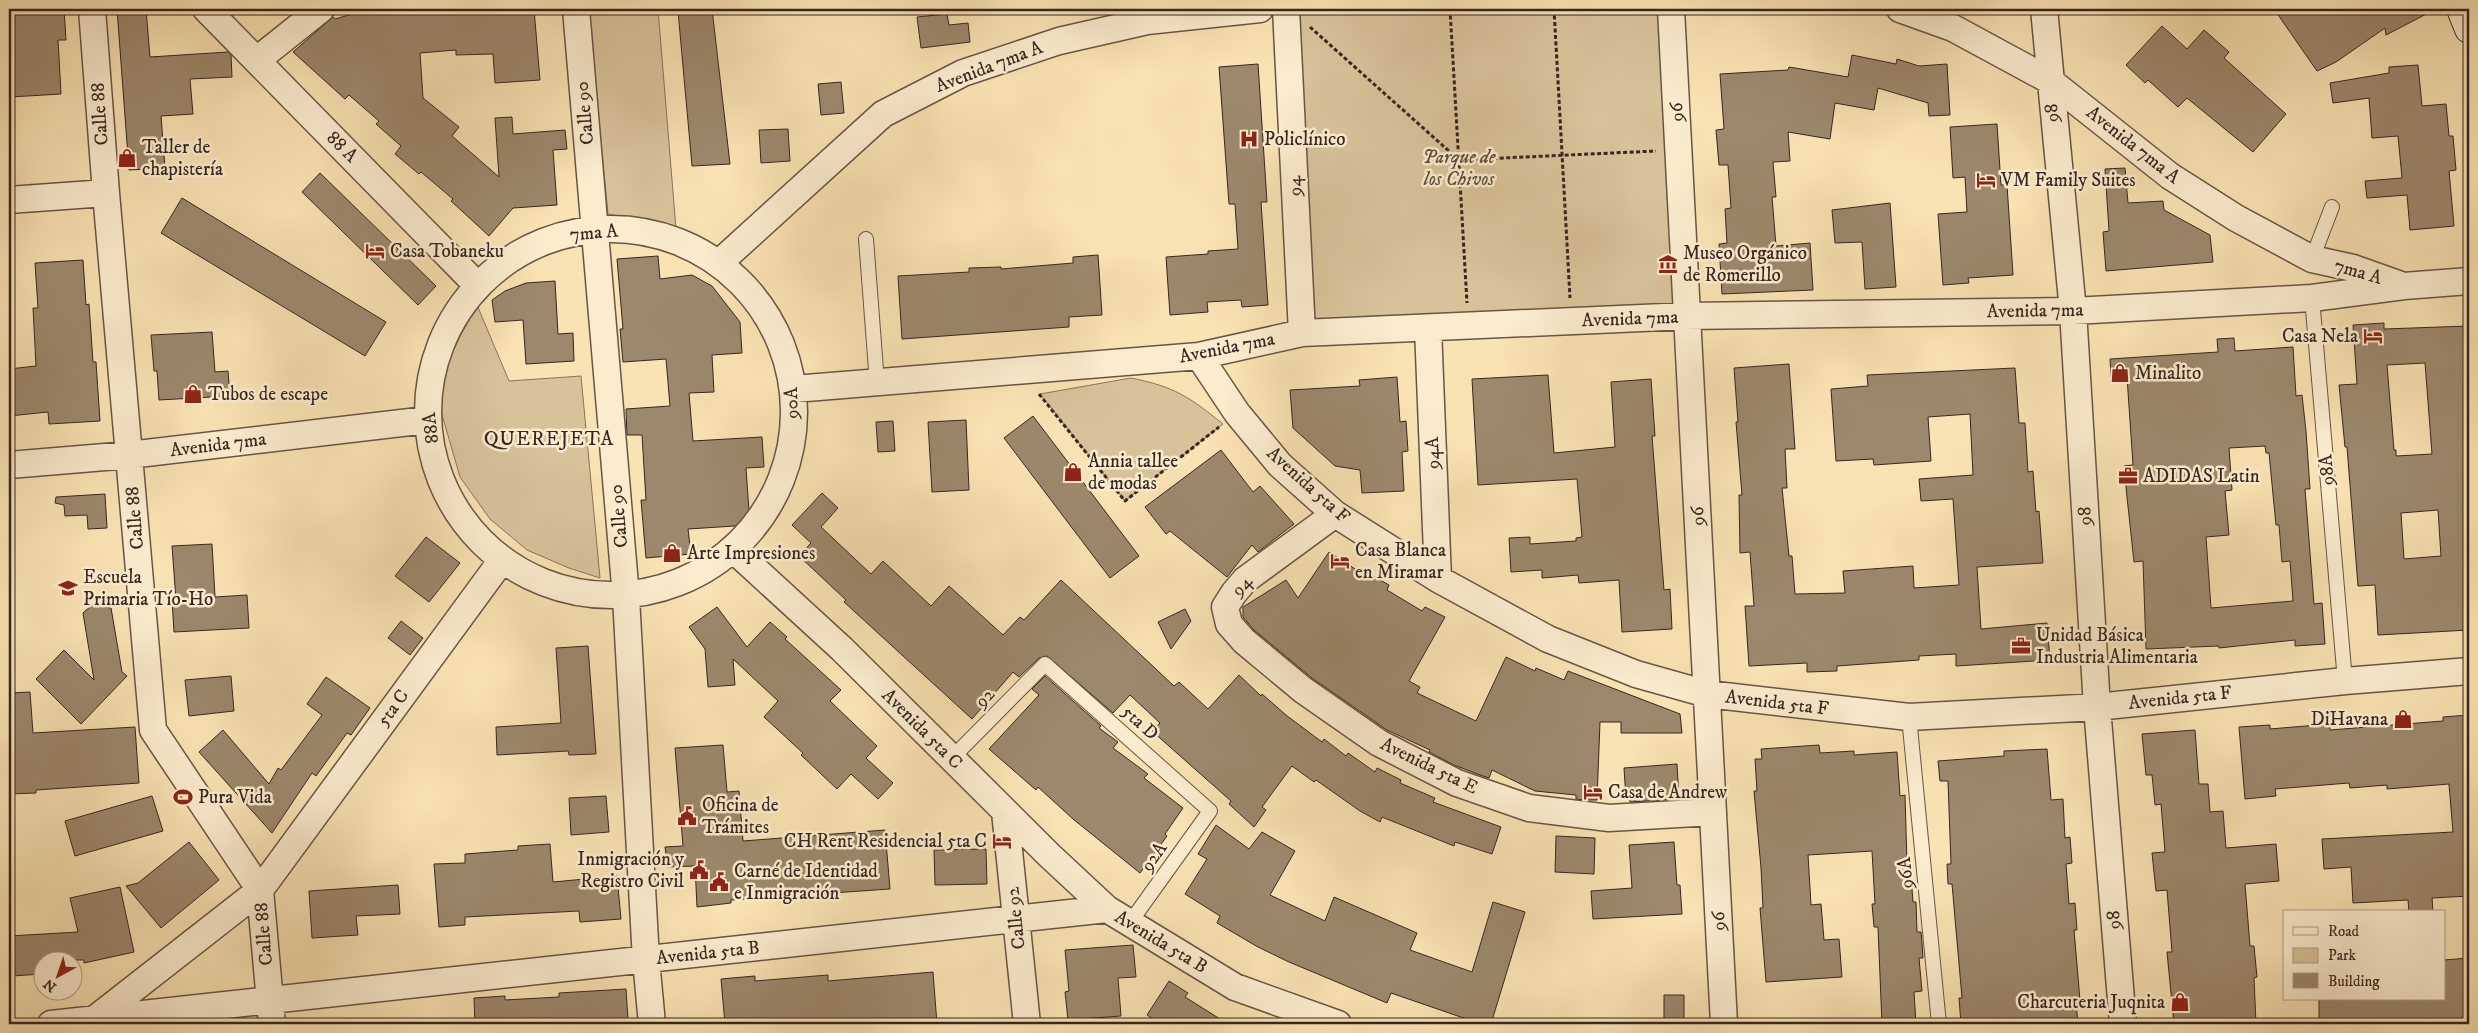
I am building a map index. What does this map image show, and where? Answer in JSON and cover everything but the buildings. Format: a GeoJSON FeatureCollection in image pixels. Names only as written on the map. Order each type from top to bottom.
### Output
{"type":"FeatureCollection","features":[{"type":"Feature","properties":{"kind":"main road"},"geometry":{"type":"LineString","coordinates":[[2461,9],[2469,30]]}},
{"type":"Feature","properties":{"kind":"street","name":"Calle 88"},"geometry":{"type":"LineString","coordinates":[[92,9],[152,730],[260,890],[271,1013]]}},
{"type":"Feature","properties":{"kind":"street","name":"88 A"},"geometry":{"type":"LineString","coordinates":[[206,9],[478,285]]}},
{"type":"Feature","properties":{"kind":"street"},"geometry":{"type":"LineString","coordinates":[[257,60],[321,9]]}},
{"type":"Feature","properties":{"kind":"street","name":"Calle 90"},"geometry":{"type":"LineString","coordinates":[[576,9],[626,597],[646,960],[652,1024]]}},
{"type":"Feature","properties":{"kind":"street","name":"Avenida 7ma A"},"geometry":{"type":"LineString","coordinates":[[719,263],[883,114],[963,73],[1059,41],[1146,15],[1260,9]]}},
{"type":"Feature","properties":{"kind":"street","name":"96"},"geometry":{"type":"LineString","coordinates":[[1671,9],[1724,1024]]}},
{"type":"Feature","properties":{"kind":"street","name":"Avenida 7ma A"},"geometry":{"type":"LineString","coordinates":[[1900,9],[1953,28],[2049,80],[2170,176],[2236,218],[2312,259]]}},
{"type":"Feature","properties":{"kind":"street","name":"98"},"geometry":{"type":"LineString","coordinates":[[2044,9],[2049,80],[2073,311],[2097,707],[2123,1024]]}},
{"type":"Feature","properties":{"kind":"street","name":"94"},"geometry":{"type":"LineString","coordinates":[[1295,15],[1302,333]]}},
{"type":"Feature","properties":{"kind":"street"},"geometry":{"type":"LineString","coordinates":[[9,200],[106,193]]}},
{"type":"Feature","properties":{"kind":"street","name":"7ma A"},"geometry":{"type":"LineString","coordinates":[[478,285],[512,257],[520,253],[552,238],[596,229],[639,231],[680,242],[719,263]]}},
{"type":"Feature","properties":{"kind":"street","name":"7ma A"},"geometry":{"type":"LineString","coordinates":[[2312,259],[2353,268],[2404,286]]}},
{"type":"Feature","properties":{"kind":"street","name":"98A"},"geometry":{"type":"LineString","coordinates":[[2312,259],[2312,298]]}},
{"type":"Feature","properties":{"kind":"street","name":"90A"},"geometry":{"type":"LineString","coordinates":[[719,263],[755,298],[781,341],[794,389],[793,449],[772,504],[735,551]]}},
{"type":"Feature","properties":{"kind":"street","name":"Avenida 7ma"},"geometry":{"type":"LineString","coordinates":[[794,389],[1199,356],[1302,333],[1687,316],[2073,311],[2312,298],[2404,286],[2469,281]]}},
{"type":"Feature","properties":{"kind":"street","name":"88A"},"geometry":{"type":"LineString","coordinates":[[478,285],[448,325],[432,371],[427,420],[438,474],[464,522],[502,560]]}},
{"type":"Feature","properties":{"kind":"street","name":"94A"},"geometry":{"type":"LineString","coordinates":[[1428,328],[1438,579]]}},
{"type":"Feature","properties":{"kind":"street","name":"Avenida 5ta F"},"geometry":{"type":"LineString","coordinates":[[1199,356],[1237,413],[1280,465],[1335,514],[1438,579],[1548,639],[1636,674],[1707,694],[1909,717],[2097,707],[2345,681],[2469,671]]}},
{"type":"Feature","properties":{"kind":"street","name":"Avenida 7ma"},"geometry":{"type":"LineString","coordinates":[[9,465],[129,455],[427,420]]}},
{"type":"Feature","properties":{"kind":"street","name":"94"},"geometry":{"type":"LineString","coordinates":[[1225,607],[1234,592],[1245,580],[1335,514]]}},
{"type":"Feature","properties":{"kind":"street"},"geometry":{"type":"LineString","coordinates":[[502,560],[540,582],[582,594],[626,597],[684,582],[735,551]]}},
{"type":"Feature","properties":{"kind":"street","name":"Avenida 5ta C"},"geometry":{"type":"LineString","coordinates":[[735,551],[842,649],[1005,812],[1107,909]]}},
{"type":"Feature","properties":{"kind":"street","name":"5ta C"},"geometry":{"type":"LineString","coordinates":[[95,1019],[260,890],[502,560]]}},
{"type":"Feature","properties":{"kind":"street","name":"Avenida 5ta E"},"geometry":{"type":"LineString","coordinates":[[1225,607],[1229,624],[1244,641],[1303,690],[1379,743],[1457,784],[1529,808],[1600,817],[1713,812]]}},
{"type":"Feature","properties":{"kind":"street","name":"Calle 92"},"geometry":{"type":"LineString","coordinates":[[1005,812],[1027,1024]]}},
{"type":"Feature","properties":{"kind":"street","name":"Avenida 5ta B"},"geometry":{"type":"LineString","coordinates":[[51,1024],[95,1019],[271,1013],[646,960],[1107,909],[1235,988],[1338,1024]]}},
{"type":"Feature","properties":{"kind":"lane"},"geometry":{"type":"LineString","coordinates":[[2312,259],[2332,207]]}},
{"type":"Feature","properties":{"kind":"lane"},"geometry":{"type":"LineString","coordinates":[[866,239],[877,382]]}},
{"type":"Feature","properties":{"kind":"lane","name":"98A"},"geometry":{"type":"LineString","coordinates":[[2312,298],[2345,681]]}},
{"type":"Feature","properties":{"kind":"lane","name":"92"},"geometry":{"type":"LineString","coordinates":[[952,758],[1045,664]]}},
{"type":"Feature","properties":{"kind":"lane","name":"5ta D"},"geometry":{"type":"LineString","coordinates":[[1045,664],[1210,811]]}},
{"type":"Feature","properties":{"kind":"lane","name":"96A"},"geometry":{"type":"LineString","coordinates":[[1909,717],[1940,1024]]}},
{"type":"Feature","properties":{"kind":"lane","name":"92A"},"geometry":{"type":"LineString","coordinates":[[1130,924],[1210,811]]}},
{"type":"Feature","properties":{"kind":"path"},"geometry":{"type":"LineString","coordinates":[[1450,9],[1468,326]]}},
{"type":"Feature","properties":{"kind":"path"},"geometry":{"type":"LineString","coordinates":[[1554,9],[1571,321]]}},
{"type":"Feature","properties":{"kind":"path"},"geometry":{"type":"LineString","coordinates":[[1295,15],[1459,160],[1679,150]]}},
{"type":"Feature","properties":{"kind":"path"},"geometry":{"type":"LineString","coordinates":[[1021,371],[1125,501],[1237,413]]}},
{"type":"Feature","properties":{"kind":"green space"},"geometry":{"type":"Polygon","coordinates":[[[588,9],[658,9],[676,229],[608,214],[588,9]]]}},
{"type":"Feature","properties":{"kind":"green space","name":"Parque de los Chivos"},"geometry":{"type":"Polygon","coordinates":[[[1286,9],[1671,9],[1687,316],[1302,333],[1286,9]]]}},
{"type":"Feature","properties":{"kind":"green space"},"geometry":{"type":"Polygon","coordinates":[[[477,305],[509,381],[581,376],[600,578],[569,568],[527,550],[490,519],[460,477],[438,401],[449,356],[477,305]]]}},
{"type":"Feature","properties":{"kind":"green space"},"geometry":{"type":"Polygon","coordinates":[[[1131,378],[1159,385],[1180,394],[1200,406],[1223,424],[1125,501],[1040,394],[1131,378]]]}},
{"type":"Feature","properties":{"kind":"place","name":"Policlínico"},"geometry":{"type":"Point","coordinates":[1249,139]}},
{"type":"Feature","properties":{"kind":"place","name":"Taller de chapistería"},"geometry":{"type":"Point","coordinates":[127,158]}},
{"type":"Feature","properties":{"kind":"place","name":"VM Family Suites"},"geometry":{"type":"Point","coordinates":[1986,180]}},
{"type":"Feature","properties":{"kind":"place","name":"Casa Tobaneku"},"geometry":{"type":"Point","coordinates":[375,251]}},
{"type":"Feature","properties":{"kind":"place","name":"Museo Orgánico de Romerillo"},"geometry":{"type":"Point","coordinates":[1668,264]}},
{"type":"Feature","properties":{"kind":"place","name":"Casa Nela"},"geometry":{"type":"Point","coordinates":[2373,336]}},
{"type":"Feature","properties":{"kind":"place","name":"Minalito"},"geometry":{"type":"Point","coordinates":[2120,373]}},
{"type":"Feature","properties":{"kind":"place","name":"Tubos de escape"},"geometry":{"type":"Point","coordinates":[193,394]}},
{"type":"Feature","properties":{"kind":"place","name":"Annia tallee de modas"},"geometry":{"type":"Point","coordinates":[1073,472]}},
{"type":"Feature","properties":{"kind":"place","name":"ADIDAS Latin"},"geometry":{"type":"Point","coordinates":[2128,476]}},
{"type":"Feature","properties":{"kind":"place","name":"Arte Impresiones"},"geometry":{"type":"Point","coordinates":[672,553]}},
{"type":"Feature","properties":{"kind":"place","name":"Casa Blanca en Miramar"},"geometry":{"type":"Point","coordinates":[1340,561]}},
{"type":"Feature","properties":{"kind":"place","name":"Escuela Primaria Tío-Ho"},"geometry":{"type":"Point","coordinates":[68,588]}},
{"type":"Feature","properties":{"kind":"place","name":"Unidad Básica Industria Alimentaria"},"geometry":{"type":"Point","coordinates":[2021,646]}},
{"type":"Feature","properties":{"kind":"place","name":"DiHavana"},"geometry":{"type":"Point","coordinates":[2403,719]}},
{"type":"Feature","properties":{"kind":"place","name":"Casa de Andrew"},"geometry":{"type":"Point","coordinates":[1593,792]}},
{"type":"Feature","properties":{"kind":"place","name":"Pura Vida"},"geometry":{"type":"Point","coordinates":[183,797]}},
{"type":"Feature","properties":{"kind":"place","name":"Oficina de Trámites"},"geometry":{"type":"Point","coordinates":[687,816]}},
{"type":"Feature","properties":{"kind":"place","name":"CH Rent Residencial 5ta C"},"geometry":{"type":"Point","coordinates":[1002,841]}},
{"type":"Feature","properties":{"kind":"place","name":"Inmigración y Registro Civil"},"geometry":{"type":"Point","coordinates":[699,870]}},
{"type":"Feature","properties":{"kind":"place","name":"Carné de Identidad e Inmigración"},"geometry":{"type":"Point","coordinates":[719,882]}},
{"type":"Feature","properties":{"kind":"place","name":"Charcuteria Juqnita"},"geometry":{"type":"Point","coordinates":[2180,1002]}},
{"type":"Feature","properties":{"kind":"district","name":"QUEREJETA"},"geometry":{"type":"Point","coordinates":[549,439]}}]}
